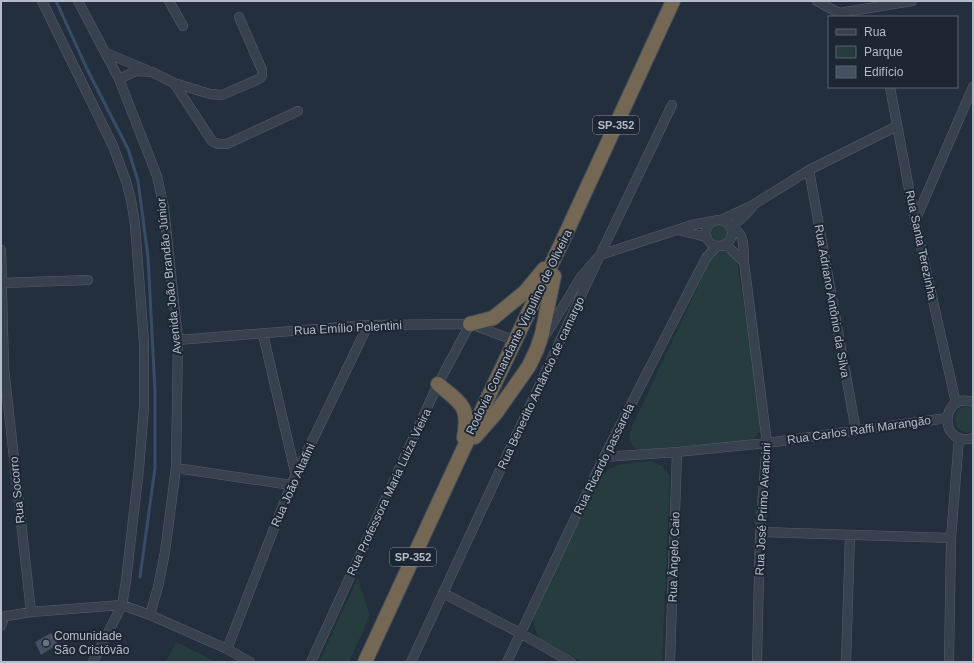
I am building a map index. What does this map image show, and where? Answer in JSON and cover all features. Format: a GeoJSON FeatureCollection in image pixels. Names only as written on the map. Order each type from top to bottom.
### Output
{"type":"FeatureCollection","features":[{"type":"Feature","properties":{"kind":"highway","name":"Rodovia Comandante Virgulino de Oliveira"},"geometry":{"type":"LineString","coordinates":[[365,662],[462,452],[516,341],[672,2]]}},
{"type":"Feature","properties":{"kind":"highway"},"geometry":{"type":"LineString","coordinates":[[470,324],[493,318],[525,292],[537,279],[562,242]]}},
{"type":"Feature","properties":{"kind":"highway"},"geometry":{"type":"LineString","coordinates":[[462,452],[496,413],[529,366],[542,334],[549,293],[562,242]]}},
{"type":"Feature","properties":{"kind":"highway"},"geometry":{"type":"LineString","coordinates":[[516,341],[537,349]]}},
{"type":"Feature","properties":{"kind":"highway"},"geometry":{"type":"LineString","coordinates":[[438,384],[463,405],[467,422],[462,452]]}},
{"type":"Feature","properties":{"kind":"street"},"geometry":{"type":"LineString","coordinates":[[42,1],[113,146],[126,181],[135,224],[144,343],[144,408],[138,476],[122,605],[93,662]]}},
{"type":"Feature","properties":{"kind":"street","name":"Avenida João Brandão Júnior"},"geometry":{"type":"LineString","coordinates":[[78,1],[119,79],[158,176],[164,208],[178,340],[176,468],[165,552],[150,615]]}},
{"type":"Feature","properties":{"kind":"street"},"geometry":{"type":"LineString","coordinates":[[169,1],[183,26]]}},
{"type":"Feature","properties":{"kind":"street"},"geometry":{"type":"LineString","coordinates":[[816,1],[841,15],[912,1]]}},
{"type":"Feature","properties":{"kind":"street"},"geometry":{"type":"LineString","coordinates":[[106,53],[174,83],[210,94],[222,95],[259,79],[262,76],[262,70],[240,17]]}},
{"type":"Feature","properties":{"kind":"street"},"geometry":{"type":"LineString","coordinates":[[119,79],[136,71],[152,72]]}},
{"type":"Feature","properties":{"kind":"street"},"geometry":{"type":"LineString","coordinates":[[174,83],[212,141],[218,144],[227,144],[298,111]]}},
{"type":"Feature","properties":{"kind":"street"},"geometry":{"type":"LineString","coordinates":[[915,221],[973,87]]}},
{"type":"Feature","properties":{"kind":"street","name":"Rua Santa Terezinha"},"geometry":{"type":"LineString","coordinates":[[890,88],[915,221],[956,403]]}},
{"type":"Feature","properties":{"kind":"street","name":"Rua Benedito Amâncio de camargo"},"geometry":{"type":"LineString","coordinates":[[411,662],[600,255],[672,105]]}},
{"type":"Feature","properties":{"kind":"street"},"geometry":{"type":"LineString","coordinates":[[707,238],[706,228],[717,220],[754,205],[809,170],[897,126]]}},
{"type":"Feature","properties":{"kind":"street","name":"Rua Adriano Antônio da Silva"},"geometry":{"type":"LineString","coordinates":[[809,170],[856,431]]}},
{"type":"Feature","properties":{"kind":"street"},"geometry":{"type":"LineString","coordinates":[[731,227],[740,221],[754,205]]}},
{"type":"Feature","properties":{"kind":"street"},"geometry":{"type":"LineString","coordinates":[[537,349],[581,277],[600,255],[702,222],[717,220],[725,221],[731,227],[732,235],[730,239],[721,245]]}},
{"type":"Feature","properties":{"kind":"street","name":"Rua José Primo Avancini"},"geometry":{"type":"LineString","coordinates":[[731,227],[738,231],[743,239],[744,262],[767,443],[760,532],[757,662]]}},
{"type":"Feature","properties":{"kind":"street"},"geometry":{"type":"LineString","coordinates":[[678,230],[707,238],[710,242],[721,245],[744,262]]}},
{"type":"Feature","properties":{"kind":"street","name":"Rua Ricardo passarela"},"geometry":{"type":"LineString","coordinates":[[706,258],[707,238]]}},
{"type":"Feature","properties":{"kind":"street","name":"Rua Ricardo passarela"},"geometry":{"type":"LineString","coordinates":[[507,662],[604,457],[706,258],[721,245]]}},
{"type":"Feature","properties":{"kind":"street","name":"Rua Socorro"},"geometry":{"type":"LineString","coordinates":[[1,250],[2,370],[31,612]]}},
{"type":"Feature","properties":{"kind":"street"},"geometry":{"type":"LineString","coordinates":[[2,283],[88,280]]}},
{"type":"Feature","properties":{"kind":"street","name":"Rua Emílio Polentini"},"geometry":{"type":"LineString","coordinates":[[178,340],[368,325],[470,324],[516,341]]}},
{"type":"Feature","properties":{"kind":"street","name":"Rua Professora Maria Luiza Vieira"},"geometry":{"type":"LineString","coordinates":[[311,662],[438,384],[470,324]]}},
{"type":"Feature","properties":{"kind":"street","name":"Rua João Altafini"},"geometry":{"type":"LineString","coordinates":[[227,649],[291,486],[368,325]]}},
{"type":"Feature","properties":{"kind":"street"},"geometry":{"type":"LineString","coordinates":[[263,334],[296,476]]}},
{"type":"Feature","properties":{"kind":"street"},"geometry":{"type":"LineString","coordinates":[[973,402],[963,401],[956,403],[948,412],[947,418],[947,424],[950,430],[959,438],[973,438]]}},
{"type":"Feature","properties":{"kind":"street","name":"Rua Carlos Raffi Marangão"},"geometry":{"type":"LineString","coordinates":[[604,457],[677,452],[767,443],[947,418]]}},
{"type":"Feature","properties":{"kind":"street"},"geometry":{"type":"LineString","coordinates":[[949,662],[952,538],[959,438]]}},
{"type":"Feature","properties":{"kind":"street","name":"Rua Ângelo Caio"},"geometry":{"type":"LineString","coordinates":[[670,662],[677,452]]}},
{"type":"Feature","properties":{"kind":"street"},"geometry":{"type":"LineString","coordinates":[[176,468],[291,486]]}},
{"type":"Feature","properties":{"kind":"street"},"geometry":{"type":"LineString","coordinates":[[760,532],[952,538]]}},
{"type":"Feature","properties":{"kind":"street"},"geometry":{"type":"LineString","coordinates":[[846,662],[850,535]]}},
{"type":"Feature","properties":{"kind":"street"},"geometry":{"type":"LineString","coordinates":[[443,594],[520,633],[571,662]]}},
{"type":"Feature","properties":{"kind":"street"},"geometry":{"type":"LineString","coordinates":[[1,626],[3,617],[31,612],[122,605],[150,615],[227,649],[250,662]]}},
{"type":"Feature","properties":{"kind":"green space"},"geometry":{"type":"Polygon","coordinates":[[[721,224],[727,227],[730,233],[727,239],[721,242],[715,239],[712,233],[715,227],[721,224]]]}},
{"type":"Feature","properties":{"kind":"green space"},"geometry":{"type":"Polygon","coordinates":[[[723,251],[731,254],[737,263],[762,418],[761,431],[751,440],[638,450],[630,440],[632,426],[711,259],[723,251]]]}},
{"type":"Feature","properties":{"kind":"green space"},"geometry":{"type":"Polygon","coordinates":[[[966,406],[973,408],[973,431],[967,432],[962,431],[955,423],[956,413],[966,406]]]}},
{"type":"Feature","properties":{"kind":"green space"},"geometry":{"type":"Polygon","coordinates":[[[650,461],[662,466],[670,476],[662,662],[583,662],[540,639],[534,626],[534,612],[600,478],[616,466],[650,461]]]}},
{"type":"Feature","properties":{"kind":"green space"},"geometry":{"type":"Polygon","coordinates":[[[358,578],[370,616],[349,662],[319,662],[358,578]]]}},
{"type":"Feature","properties":{"kind":"green space"},"geometry":{"type":"Polygon","coordinates":[[[176,642],[216,662],[166,662],[176,642]]]}},
{"type":"Feature","properties":{"kind":"building","name":"Comunidade São Cristóvão"},"geometry":{"type":"Polygon","coordinates":[[[51,633],[58,644],[41,655],[35,642],[51,633]]]}},
{"type":"Feature","properties":{"kind":"waterway"},"geometry":{"type":"LineString","coordinates":[[56,1],[87,69],[128,149],[138,181],[148,257],[155,391],[155,468],[140,577]]}},
{"type":"Feature","properties":{"kind":"place","name":"Comunidade São Cristóvão"},"geometry":{"type":"Point","coordinates":[46,643]}}]}
